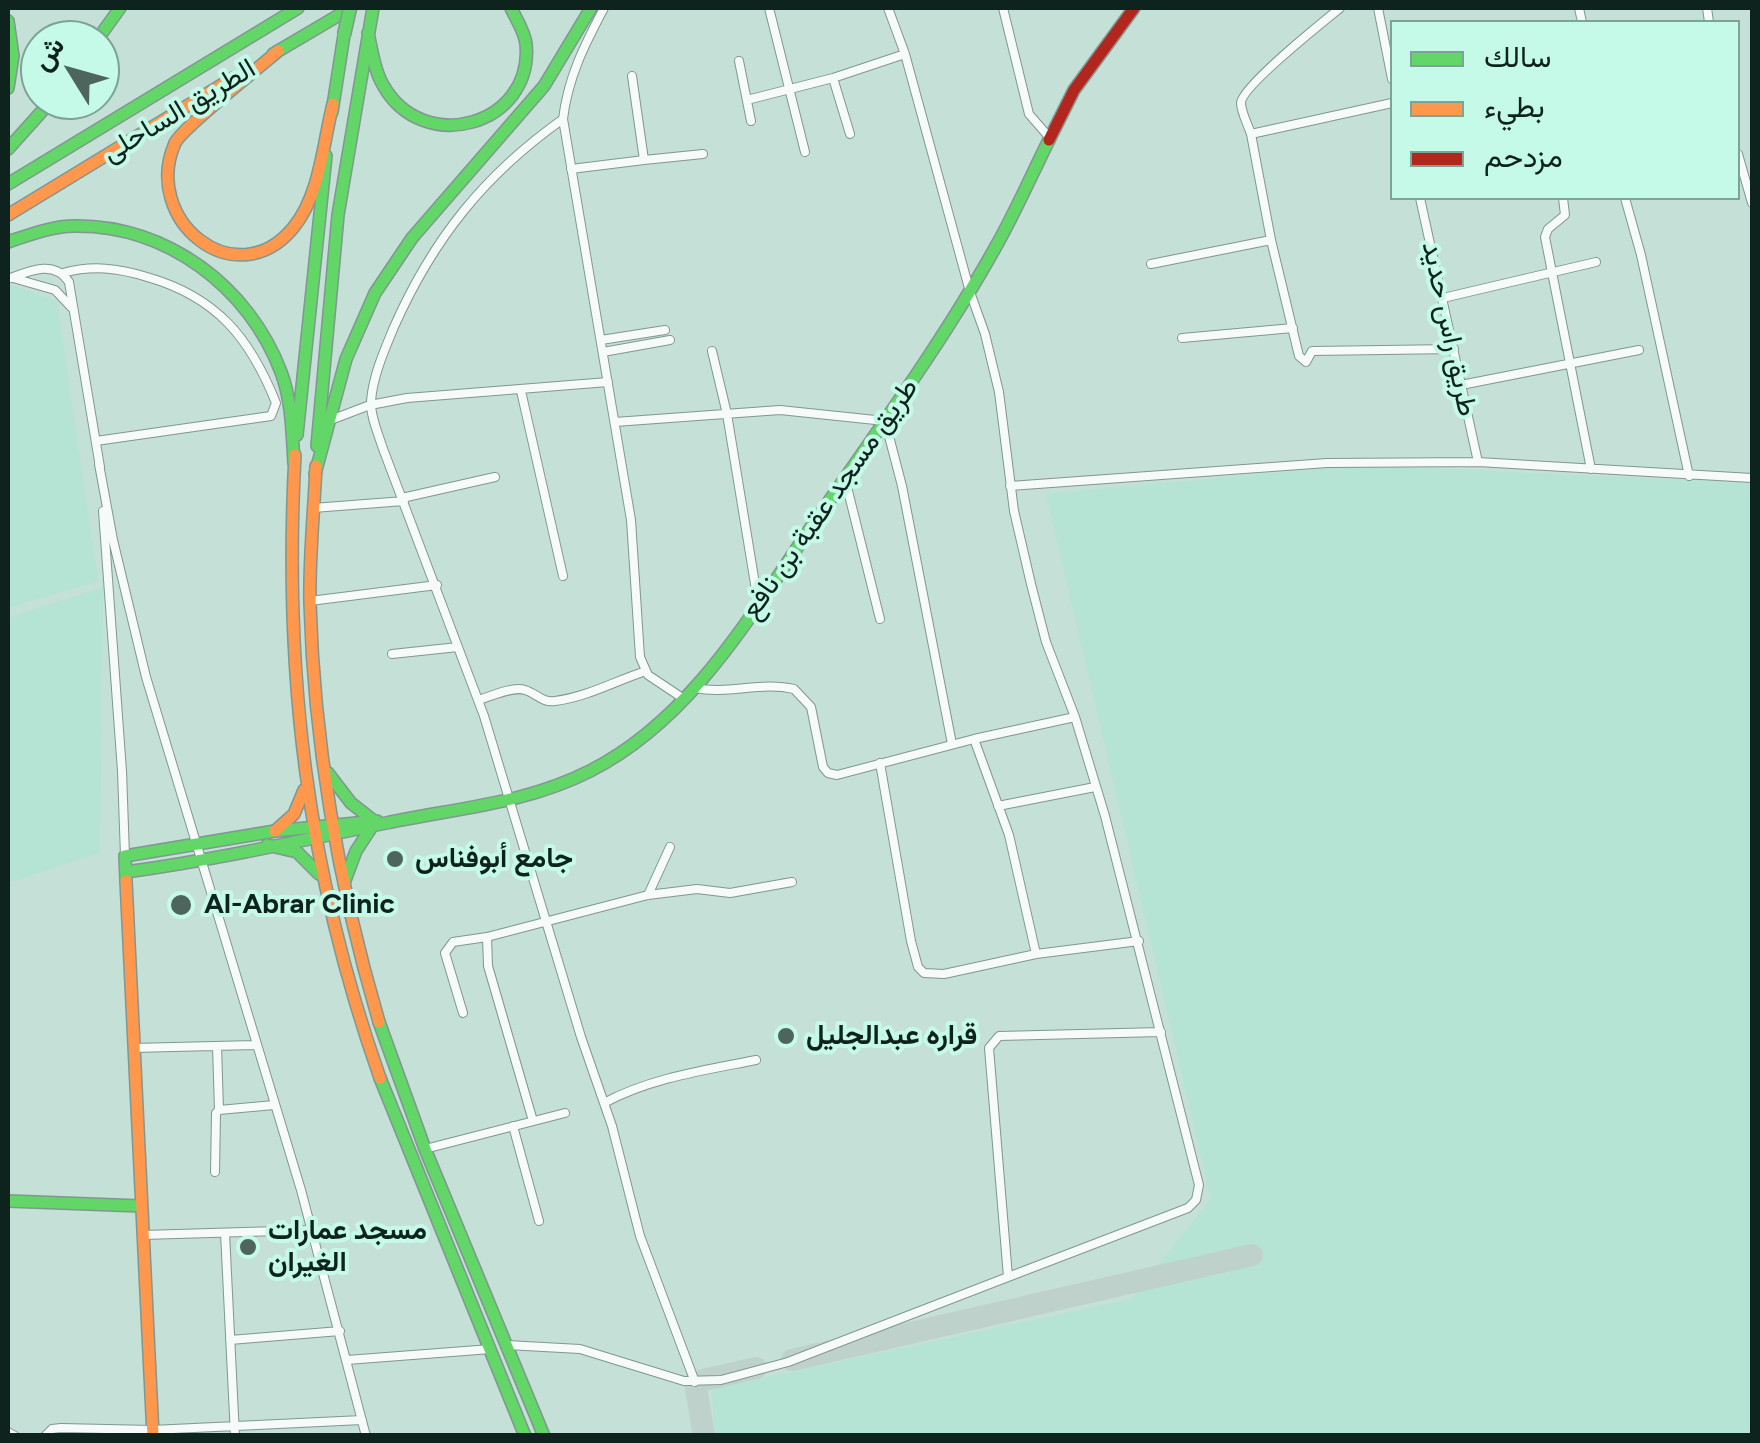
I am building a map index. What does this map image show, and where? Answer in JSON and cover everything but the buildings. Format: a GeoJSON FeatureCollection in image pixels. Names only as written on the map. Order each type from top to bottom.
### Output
{"type":"FeatureCollection","features":[{"type":"Feature","properties":{"kind":"main road","name":"الطريق الساحلى"},"geometry":{"type":"LineString","coordinates":[[8,184],[298,8]]}},
{"type":"Feature","properties":{"kind":"main road","name":"الطريق الساحلى"},"geometry":{"type":"LineString","coordinates":[[8,216],[350,8]]}},
{"type":"Feature","properties":{"kind":"main road"},"geometry":{"type":"LineString","coordinates":[[350,8],[333,104],[294,463],[291,614],[306,778],[333,931],[368,1044],[525,1436]]}},
{"type":"Feature","properties":{"kind":"main road"},"geometry":{"type":"LineString","coordinates":[[332,19],[361,8]]}},
{"type":"Feature","properties":{"kind":"main road"},"geometry":{"type":"LineString","coordinates":[[371,21],[382,84],[392,100],[426,124],[464,126],[500,110],[523,75],[526,40],[511,8]]}},
{"type":"Feature","properties":{"kind":"main road"},"geometry":{"type":"LineString","coordinates":[[315,474],[360,325],[376,292],[425,222],[544,86],[591,8]]}},
{"type":"Feature","properties":{"kind":"main road","name":"طريق مسجد عقبة بن نافع"},"geometry":{"type":"LineString","coordinates":[[314,832],[510,802],[566,783],[617,756],[696,688],[845,479],[970,292],[1007,227],[1048,137],[1098,54],[1134,8]]}},
{"type":"Feature","properties":{"kind":"main road"},"geometry":{"type":"LineString","coordinates":[[8,21],[13,56],[8,88]]}},
{"type":"Feature","properties":{"kind":"main road"},"geometry":{"type":"LineString","coordinates":[[371,21],[338,215],[313,508],[310,601],[332,830],[378,1020],[425,1149],[544,1436]]}},
{"type":"Feature","properties":{"kind":"main road"},"geometry":{"type":"LineString","coordinates":[[278,50],[176,139],[167,158],[164,179],[174,215],[184,230],[221,252],[261,251],[282,240],[304,210],[333,104]]}},
{"type":"Feature","properties":{"kind":"main road"},"geometry":{"type":"LineString","coordinates":[[8,149],[34,120]]}},
{"type":"Feature","properties":{"kind":"main road"},"geometry":{"type":"LineString","coordinates":[[8,242],[74,226],[113,230],[145,237],[208,271],[233,292],[268,343],[282,374],[294,463]]}},
{"type":"Feature","properties":{"kind":"main road"},"geometry":{"type":"LineString","coordinates":[[327,772],[344,796],[377,824],[356,851],[344,885]]}},
{"type":"Feature","properties":{"kind":"main road"},"geometry":{"type":"LineString","coordinates":[[275,831],[300,803],[306,778]]}},
{"type":"Feature","properties":{"kind":"main road"},"geometry":{"type":"LineString","coordinates":[[152,1433],[125,856],[275,831],[314,832]]}},
{"type":"Feature","properties":{"kind":"main road"},"geometry":{"type":"LineString","coordinates":[[126,872],[203,860],[314,832]]}},
{"type":"Feature","properties":{"kind":"main road"},"geometry":{"type":"LineString","coordinates":[[267,846],[288,848],[306,858],[322,883]]}},
{"type":"Feature","properties":{"kind":"main road"},"geometry":{"type":"LineString","coordinates":[[8,1202],[141,1206]]}},
{"type":"Feature","properties":{"kind":"street"},"geometry":{"type":"LineString","coordinates":[[604,8],[576,61],[563,119],[631,520],[640,657],[646,672],[656,682],[684,699]]}},
{"type":"Feature","properties":{"kind":"street"},"geometry":{"type":"LineString","coordinates":[[769,8],[805,152]]}},
{"type":"Feature","properties":{"kind":"street"},"geometry":{"type":"LineString","coordinates":[[507,1345],[580,1350],[696,1382],[722,1380],[788,1362],[1188,1208],[1196,1200],[1198,1185],[1139,941],[1075,717],[1046,642],[1010,486],[995,376],[905,54],[888,8]]}},
{"type":"Feature","properties":{"kind":"street"},"geometry":{"type":"LineString","coordinates":[[1003,8],[1029,114],[1048,137]]}},
{"type":"Feature","properties":{"kind":"street"},"geometry":{"type":"LineString","coordinates":[[1340,8],[1278,60],[1244,94],[1241,104],[1300,356],[1306,362],[1312,351],[1454,349]]}},
{"type":"Feature","properties":{"kind":"street"},"geometry":{"type":"LineString","coordinates":[[1378,8],[1390,70]]}},
{"type":"Feature","properties":{"kind":"street"},"geometry":{"type":"LineString","coordinates":[[747,100],[905,54]]}},
{"type":"Feature","properties":{"kind":"street"},"geometry":{"type":"LineString","coordinates":[[739,61],[751,121]]}},
{"type":"Feature","properties":{"kind":"street"},"geometry":{"type":"LineString","coordinates":[[632,76],[644,160]]}},
{"type":"Feature","properties":{"kind":"street"},"geometry":{"type":"LineString","coordinates":[[833,78],[850,134]]}},
{"type":"Feature","properties":{"kind":"street"},"geometry":{"type":"LineString","coordinates":[[1251,134],[1390,103]]}},
{"type":"Feature","properties":{"kind":"street"},"geometry":{"type":"LineString","coordinates":[[563,119],[524,146],[491,176],[444,235],[408,296],[387,343],[370,405],[478,700],[604,1103],[640,1236],[696,1382]]}},
{"type":"Feature","properties":{"kind":"street"},"geometry":{"type":"LineString","coordinates":[[571,169],[703,154]]}},
{"type":"Feature","properties":{"kind":"street"},"geometry":{"type":"LineString","coordinates":[[1740,160],[1752,203]]}},
{"type":"Feature","properties":{"kind":"street","name":"طريق راس حديد"},"geometry":{"type":"LineString","coordinates":[[1420,200],[1478,462]]}},
{"type":"Feature","properties":{"kind":"street"},"geometry":{"type":"LineString","coordinates":[[1563,200],[1565,215],[1548,229],[1545,237],[1591,469]]}},
{"type":"Feature","properties":{"kind":"street"},"geometry":{"type":"LineString","coordinates":[[1626,200],[1646,273],[1689,476]]}},
{"type":"Feature","properties":{"kind":"street"},"geometry":{"type":"LineString","coordinates":[[1151,264],[1271,240]]}},
{"type":"Feature","properties":{"kind":"street"},"geometry":{"type":"LineString","coordinates":[[1443,298],[1596,262]]}},
{"type":"Feature","properties":{"kind":"street"},"geometry":{"type":"LineString","coordinates":[[9,278],[42,268],[62,273],[88,266],[132,272],[172,284],[215,309],[238,334],[260,365],[276,403],[270,416],[96,441]]}},
{"type":"Feature","properties":{"kind":"street"},"geometry":{"type":"LineString","coordinates":[[62,273],[72,291],[113,540],[146,677],[312,1230],[366,1436]]}},
{"type":"Feature","properties":{"kind":"street"},"geometry":{"type":"LineString","coordinates":[[9,278],[55,290],[71,304],[76,318]]}},
{"type":"Feature","properties":{"kind":"street"},"geometry":{"type":"LineString","coordinates":[[1182,338],[1293,328]]}},
{"type":"Feature","properties":{"kind":"street"},"geometry":{"type":"LineString","coordinates":[[600,340],[664,330]]}},
{"type":"Feature","properties":{"kind":"street"},"geometry":{"type":"LineString","coordinates":[[603,352],[670,340]]}},
{"type":"Feature","properties":{"kind":"street"},"geometry":{"type":"LineString","coordinates":[[1462,385],[1639,350]]}},
{"type":"Feature","properties":{"kind":"street"},"geometry":{"type":"LineString","coordinates":[[712,351],[727,414],[758,604]]}},
{"type":"Feature","properties":{"kind":"street"},"geometry":{"type":"LineString","coordinates":[[328,421],[370,405],[407,398],[608,382]]}},
{"type":"Feature","properties":{"kind":"street"},"geometry":{"type":"LineString","coordinates":[[521,391],[563,576]]}},
{"type":"Feature","properties":{"kind":"street"},"geometry":{"type":"LineString","coordinates":[[614,422],[780,410],[884,420],[902,486],[952,744]]}},
{"type":"Feature","properties":{"kind":"street"},"geometry":{"type":"LineString","coordinates":[[1010,486],[1328,464],[1478,462],[1752,478]]}},
{"type":"Feature","properties":{"kind":"street"},"geometry":{"type":"LineString","coordinates":[[100,464],[125,856]]}},
{"type":"Feature","properties":{"kind":"street"},"geometry":{"type":"LineString","coordinates":[[313,508],[403,500],[495,476]]}},
{"type":"Feature","properties":{"kind":"street"},"geometry":{"type":"LineString","coordinates":[[845,479],[880,619]]}},
{"type":"Feature","properties":{"kind":"street"},"geometry":{"type":"LineString","coordinates":[[310,601],[437,585]]}},
{"type":"Feature","properties":{"kind":"street"},"geometry":{"type":"LineString","coordinates":[[392,654],[458,647]]}},
{"type":"Feature","properties":{"kind":"street"},"geometry":{"type":"LineString","coordinates":[[478,700],[521,689],[546,701],[556,701],[601,690],[646,672]]}},
{"type":"Feature","properties":{"kind":"street"},"geometry":{"type":"LineString","coordinates":[[696,688],[794,689],[810,707],[823,767],[837,775],[1075,717]]}},
{"type":"Feature","properties":{"kind":"street"},"geometry":{"type":"LineString","coordinates":[[974,739],[1009,835],[1036,954]]}},
{"type":"Feature","properties":{"kind":"street"},"geometry":{"type":"LineString","coordinates":[[880,763],[911,941],[918,967],[924,973],[944,974],[1036,954],[1139,941]]}},
{"type":"Feature","properties":{"kind":"street"},"geometry":{"type":"LineString","coordinates":[[998,806],[1095,787]]}},
{"type":"Feature","properties":{"kind":"street"},"geometry":{"type":"LineString","coordinates":[[648,895],[670,847]]}},
{"type":"Feature","properties":{"kind":"street"},"geometry":{"type":"LineString","coordinates":[[463,1013],[446,950],[453,942],[487,937],[648,895],[697,889],[730,893],[792,882]]}},
{"type":"Feature","properties":{"kind":"street"},"geometry":{"type":"LineString","coordinates":[[487,937],[488,966],[533,1121]]}},
{"type":"Feature","properties":{"kind":"street"},"geometry":{"type":"LineString","coordinates":[[1008,1277],[992,1042],[999,1036],[1162,1032]]}},
{"type":"Feature","properties":{"kind":"street"},"geometry":{"type":"LineString","coordinates":[[215,1172],[214,1117],[219,1110],[217,1046]]}},
{"type":"Feature","properties":{"kind":"street"},"geometry":{"type":"LineString","coordinates":[[133,1048],[255,1046]]}},
{"type":"Feature","properties":{"kind":"street"},"geometry":{"type":"LineString","coordinates":[[604,1103],[625,1092],[666,1080],[756,1060]]}},
{"type":"Feature","properties":{"kind":"street"},"geometry":{"type":"LineString","coordinates":[[219,1110],[274,1105]]}},
{"type":"Feature","properties":{"kind":"street"},"geometry":{"type":"LineString","coordinates":[[425,1149],[565,1113]]}},
{"type":"Feature","properties":{"kind":"street"},"geometry":{"type":"LineString","coordinates":[[513,1126],[539,1220]]}},
{"type":"Feature","properties":{"kind":"street"},"geometry":{"type":"LineString","coordinates":[[143,1236],[312,1230]]}},
{"type":"Feature","properties":{"kind":"street"},"geometry":{"type":"LineString","coordinates":[[225,1233],[235,1430]]}},
{"type":"Feature","properties":{"kind":"street"},"geometry":{"type":"LineString","coordinates":[[230,1340],[340,1331]]}},
{"type":"Feature","properties":{"kind":"street"},"geometry":{"type":"LineString","coordinates":[[347,1360],[490,1349]]}},
{"type":"Feature","properties":{"kind":"street"},"geometry":{"type":"LineString","coordinates":[[45,1436],[52,1429],[61,1428],[152,1433],[362,1420]]}},
{"type":"Feature","properties":{"kind":"street"},"geometry":{"type":"LineString","coordinates":[[8,1432],[15,1436]]}},
{"type":"Feature","properties":{"kind":"shaded area"},"geometry":{"type":"Polygon","coordinates":[[[8,284],[57,301],[98,581],[8,608],[8,284]]]}},
{"type":"Feature","properties":{"kind":"shaded area"},"geometry":{"type":"Polygon","coordinates":[[[1360,465],[1752,483],[1752,1435],[714,1436],[712,1389],[1131,1299],[1211,1199],[1046,494],[1360,465]]]}},
{"type":"Feature","properties":{"kind":"shaded area"},"geometry":{"type":"Polygon","coordinates":[[[103,587],[100,853],[8,883],[8,618],[103,587]]]}},
{"type":"Feature","properties":{"kind":"taxiway"},"geometry":{"type":"LineString","coordinates":[[792,1360],[1252,1255]]}},
{"type":"Feature","properties":{"kind":"taxiway"},"geometry":{"type":"LineString","coordinates":[[704,1436],[695,1382],[756,1368]]}},
{"type":"Feature","properties":{"kind":"traffic: fast"},"geometry":{"type":"LineString","coordinates":[[111,20],[120,8]]}},
{"type":"Feature","properties":{"kind":"traffic: fast"},"geometry":{"type":"LineString","coordinates":[[8,184],[298,8]]}},
{"type":"Feature","properties":{"kind":"traffic: fast"},"geometry":{"type":"LineString","coordinates":[[344,35],[350,8]]}},
{"type":"Feature","properties":{"kind":"traffic: fast"},"geometry":{"type":"LineString","coordinates":[[273,54],[351,8]]}},
{"type":"Feature","properties":{"kind":"traffic: fast"},"geometry":{"type":"LineString","coordinates":[[317,446],[338,215],[373,8]]}},
{"type":"Feature","properties":{"kind":"traffic: fast"},"geometry":{"type":"LineString","coordinates":[[368,33],[380,79],[401,107],[423,120],[448,125],[472,122],[495,112],[513,95],[524,72],[525,39],[511,8]]}},
{"type":"Feature","properties":{"kind":"traffic: fast"},"geometry":{"type":"LineString","coordinates":[[315,474],[346,359],[375,293],[412,238],[544,86],[591,8]]}},
{"type":"Feature","properties":{"kind":"traffic: fast"},"geometry":{"type":"LineString","coordinates":[[8,21],[13,56],[8,88]]}},
{"type":"Feature","properties":{"kind":"traffic: fast"},"geometry":{"type":"LineString","coordinates":[[332,112],[344,35]]}},
{"type":"Feature","properties":{"kind":"traffic: fast"},"geometry":{"type":"LineString","coordinates":[[8,149],[34,120]]}},
{"type":"Feature","properties":{"kind":"traffic: fast"},"geometry":{"type":"LineString","coordinates":[[126,872],[516,798],[590,771],[660,723],[690,693],[744,626],[909,386],[1002,235],[1049,140]]}},
{"type":"Feature","properties":{"kind":"traffic: fast"},"geometry":{"type":"LineString","coordinates":[[297,435],[326,156]]}},
{"type":"Feature","properties":{"kind":"traffic: fast"},"geometry":{"type":"LineString","coordinates":[[8,242],[58,228],[109,228],[142,236],[200,267],[226,288],[267,341],[287,394],[294,463]]}},
{"type":"Feature","properties":{"kind":"traffic: fast"},"geometry":{"type":"LineString","coordinates":[[328,773],[351,803],[374,821]]}},
{"type":"Feature","properties":{"kind":"traffic: fast"},"geometry":{"type":"LineString","coordinates":[[126,881],[125,856],[275,831],[377,821]]}},
{"type":"Feature","properties":{"kind":"traffic: fast"},"geometry":{"type":"LineString","coordinates":[[344,883],[356,851],[371,828]]}},
{"type":"Feature","properties":{"kind":"traffic: fast"},"geometry":{"type":"LineString","coordinates":[[267,845],[297,852],[319,874]]}},
{"type":"Feature","properties":{"kind":"traffic: fast"},"geometry":{"type":"LineString","coordinates":[[379,1022],[425,1149],[544,1436]]}},
{"type":"Feature","properties":{"kind":"traffic: fast"},"geometry":{"type":"LineString","coordinates":[[380,1078],[525,1436]]}},
{"type":"Feature","properties":{"kind":"traffic: fast"},"geometry":{"type":"LineString","coordinates":[[8,1201],[141,1206]]}},
{"type":"Feature","properties":{"kind":"traffic: slow"},"geometry":{"type":"LineString","coordinates":[[278,51],[175,143],[168,172],[171,198],[182,222],[200,240],[222,252],[246,255],[270,247],[293,228],[315,185],[333,104]]}},
{"type":"Feature","properties":{"kind":"traffic: slow"},"geometry":{"type":"LineString","coordinates":[[8,215],[233,78]]}},
{"type":"Feature","properties":{"kind":"traffic: slow"},"geometry":{"type":"LineString","coordinates":[[295,455],[293,615],[306,771],[334,924],[380,1078]]}},
{"type":"Feature","properties":{"kind":"traffic: slow"},"geometry":{"type":"LineString","coordinates":[[316,466],[310,586],[312,656],[323,762],[352,919],[379,1022]]}},
{"type":"Feature","properties":{"kind":"traffic: slow"},"geometry":{"type":"LineString","coordinates":[[275,831],[294,814],[304,790]]}},
{"type":"Feature","properties":{"kind":"traffic: slow"},"geometry":{"type":"LineString","coordinates":[[126,881],[153,1436]]}},
{"type":"Feature","properties":{"kind":"traffic: jam"},"geometry":{"type":"LineString","coordinates":[[1049,140],[1074,90],[1134,8]]}},
{"type":"Feature","properties":{"kind":"place","name":"جامع أبوفناس"},"geometry":{"type":"Point","coordinates":[395,859]}},
{"type":"Feature","properties":{"kind":"place","name":"Al-Abrar Clinic"},"geometry":{"type":"Point","coordinates":[181,905]}},
{"type":"Feature","properties":{"kind":"place","name":"قراره عبدالجليل"},"geometry":{"type":"Point","coordinates":[786,1036]}},
{"type":"Feature","properties":{"kind":"place","name":"مسجد عمارات الغيران"},"geometry":{"type":"Point","coordinates":[248,1247]}}]}
